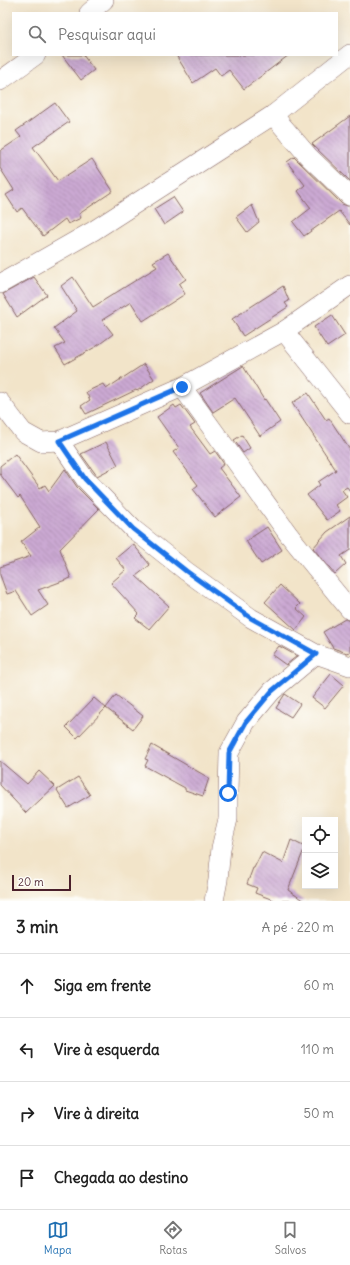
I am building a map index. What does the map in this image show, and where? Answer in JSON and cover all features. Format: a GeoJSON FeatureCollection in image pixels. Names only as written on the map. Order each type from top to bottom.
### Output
{"type":"FeatureCollection","features":[{"type":"Feature","properties":{"kind":"street"},"geometry":{"type":"LineString","coordinates":[[89,12],[104,0]]}},
{"type":"Feature","properties":{"kind":"street"},"geometry":{"type":"LineString","coordinates":[[0,284],[93,231],[273,115],[350,54]]}},
{"type":"Feature","properties":{"kind":"street"},"geometry":{"type":"LineString","coordinates":[[0,81],[35,56]]}},
{"type":"Feature","properties":{"kind":"street"},"geometry":{"type":"LineString","coordinates":[[273,115],[309,157],[350,196]]}},
{"type":"Feature","properties":{"kind":"street"},"geometry":{"type":"LineString","coordinates":[[0,402],[23,432],[41,442],[59,441],[182,387],[284,331],[350,285]]}},
{"type":"Feature","properties":{"kind":"street"},"geometry":{"type":"LineString","coordinates":[[284,331],[350,414]]}},
{"type":"Feature","properties":{"kind":"street"},"geometry":{"type":"LineString","coordinates":[[182,387],[289,535],[350,610]]}},
{"type":"Feature","properties":{"kind":"street"},"geometry":{"type":"LineString","coordinates":[[59,441],[85,479],[133,529],[186,571],[251,618],[316,654],[350,666]]}},
{"type":"Feature","properties":{"kind":"street"},"geometry":{"type":"LineString","coordinates":[[214,901],[218,880],[221,848],[228,819],[229,753],[246,722],[272,691],[316,654]]}},
{"type":"Feature","properties":{"kind":"building"},"geometry":{"type":"Polygon","coordinates":[[[63,56],[84,56],[94,70],[81,80],[63,56]]]}},
{"type":"Feature","properties":{"kind":"building"},"geometry":{"type":"Polygon","coordinates":[[[177,56],[288,56],[244,89],[229,70],[221,76],[215,68],[193,83],[177,56]]]}},
{"type":"Feature","properties":{"kind":"building"},"geometry":{"type":"Polygon","coordinates":[[[55,103],[69,122],[33,147],[58,181],[92,159],[113,191],[79,214],[81,218],[68,224],[65,219],[43,236],[22,208],[17,212],[6,195],[14,190],[0,168],[0,151],[21,137],[16,131],[55,103]]]}},
{"type":"Feature","properties":{"kind":"building"},"geometry":{"type":"Polygon","coordinates":[[[350,116],[350,181],[312,144],[350,116]]]}},
{"type":"Feature","properties":{"kind":"building"},"geometry":{"type":"Polygon","coordinates":[[[294,157],[342,204],[350,207],[350,225],[339,211],[304,236],[293,222],[311,208],[298,191],[305,185],[287,162],[294,157]]]}},
{"type":"Feature","properties":{"kind":"building"},"geometry":{"type":"Polygon","coordinates":[[[173,197],[183,212],[164,225],[154,209],[173,197]]]}},
{"type":"Feature","properties":{"kind":"building"},"geometry":{"type":"Polygon","coordinates":[[[252,205],[259,222],[247,232],[236,217],[252,205]]]}},
{"type":"Feature","properties":{"kind":"building"},"geometry":{"type":"Polygon","coordinates":[[[168,253],[186,279],[179,284],[185,294],[143,321],[131,302],[102,320],[113,334],[97,346],[65,364],[55,348],[65,343],[54,328],[77,311],[61,286],[73,277],[93,307],[157,267],[153,262],[168,253]]]}},
{"type":"Feature","properties":{"kind":"building"},"geometry":{"type":"Polygon","coordinates":[[[34,277],[47,295],[17,317],[3,294],[34,277]]]}},
{"type":"Feature","properties":{"kind":"building"},"geometry":{"type":"Polygon","coordinates":[[[283,286],[289,301],[285,303],[288,307],[243,336],[232,319],[283,286]]]}},
{"type":"Feature","properties":{"kind":"building"},"geometry":{"type":"Polygon","coordinates":[[[332,315],[345,335],[327,347],[314,327],[332,315]]]}},
{"type":"Feature","properties":{"kind":"building"},"geometry":{"type":"Polygon","coordinates":[[[144,364],[154,379],[137,391],[136,390],[86,414],[81,406],[90,400],[86,392],[103,384],[106,389],[144,364]]]}},
{"type":"Feature","properties":{"kind":"building"},"geometry":{"type":"Polygon","coordinates":[[[243,366],[264,400],[265,399],[280,422],[260,436],[235,398],[213,412],[200,393],[243,366]]]}},
{"type":"Feature","properties":{"kind":"building"},"geometry":{"type":"Polygon","coordinates":[[[308,393],[326,420],[329,418],[350,450],[350,491],[347,487],[342,490],[347,497],[336,505],[340,511],[327,520],[307,495],[320,485],[318,482],[336,470],[292,403],[308,393]]]}},
{"type":"Feature","properties":{"kind":"building"},"geometry":{"type":"Polygon","coordinates":[[[174,405],[176,408],[181,405],[195,424],[190,427],[210,454],[215,451],[224,464],[219,468],[241,497],[215,517],[193,489],[198,485],[173,452],[179,448],[157,417],[174,405]]]}},
{"type":"Feature","properties":{"kind":"building"},"geometry":{"type":"Polygon","coordinates":[[[242,435],[250,448],[243,453],[234,440],[242,435]]]}},
{"type":"Feature","properties":{"kind":"building"},"geometry":{"type":"Polygon","coordinates":[[[106,442],[118,465],[97,476],[81,454],[106,442]]]}},
{"type":"Feature","properties":{"kind":"building"},"geometry":{"type":"Polygon","coordinates":[[[15,454],[40,488],[45,485],[49,491],[65,469],[77,487],[99,509],[60,549],[71,578],[38,590],[48,605],[32,616],[16,591],[7,594],[0,575],[0,567],[31,556],[21,542],[40,527],[20,496],[18,498],[0,474],[0,466],[15,454]]]}},
{"type":"Feature","properties":{"kind":"building"},"geometry":{"type":"Polygon","coordinates":[[[350,516],[350,550],[341,556],[346,564],[335,574],[313,548],[327,532],[350,516]]]}},
{"type":"Feature","properties":{"kind":"building"},"geometry":{"type":"Polygon","coordinates":[[[267,527],[282,550],[261,564],[246,541],[267,527]]]}},
{"type":"Feature","properties":{"kind":"building"},"geometry":{"type":"Polygon","coordinates":[[[133,544],[150,565],[136,576],[169,606],[149,629],[135,618],[139,614],[111,583],[126,570],[116,558],[133,544]]]}},
{"type":"Feature","properties":{"kind":"building"},"geometry":{"type":"Polygon","coordinates":[[[280,585],[300,604],[296,608],[306,617],[296,630],[265,602],[280,585]]]}},
{"type":"Feature","properties":{"kind":"building"},"geometry":{"type":"Polygon","coordinates":[[[345,619],[350,621],[350,652],[347,653],[333,648],[323,632],[345,619]]]}},
{"type":"Feature","properties":{"kind":"building"},"geometry":{"type":"Polygon","coordinates":[[[279,646],[297,656],[286,665],[272,655],[279,646]]]}},
{"type":"Feature","properties":{"kind":"building"},"geometry":{"type":"Polygon","coordinates":[[[331,674],[344,685],[325,708],[312,698],[331,674]]]}},
{"type":"Feature","properties":{"kind":"building"},"geometry":{"type":"Polygon","coordinates":[[[285,694],[300,704],[291,717],[276,708],[285,694]]]}},
{"type":"Feature","properties":{"kind":"building"},"geometry":{"type":"Polygon","coordinates":[[[116,695],[143,716],[133,729],[106,708],[116,695]]]}},
{"type":"Feature","properties":{"kind":"building"},"geometry":{"type":"Polygon","coordinates":[[[94,698],[106,708],[77,738],[66,727],[94,698]]]}},
{"type":"Feature","properties":{"kind":"building"},"geometry":{"type":"Polygon","coordinates":[[[152,745],[209,778],[203,796],[185,790],[185,788],[145,766],[148,760],[145,759],[152,745]]]}},
{"type":"Feature","properties":{"kind":"building"},"geometry":{"type":"Polygon","coordinates":[[[0,761],[27,784],[39,771],[55,786],[26,813],[0,785],[0,761]]]}},
{"type":"Feature","properties":{"kind":"building"},"geometry":{"type":"Polygon","coordinates":[[[78,777],[90,795],[68,808],[57,790],[78,777]]]}},
{"type":"Feature","properties":{"kind":"building"},"geometry":{"type":"Polygon","coordinates":[[[291,840],[302,846],[302,855],[288,890],[304,901],[276,901],[255,893],[257,888],[247,884],[253,868],[262,852],[283,863],[291,840]]]}},
{"type":"Feature","properties":{"kind":"route"},"geometry":{"type":"LineString","coordinates":[[182,387],[131,408],[59,441],[85,479],[133,529],[186,571],[251,618],[316,654],[272,691],[246,722],[229,753],[228,793]]}}]}
